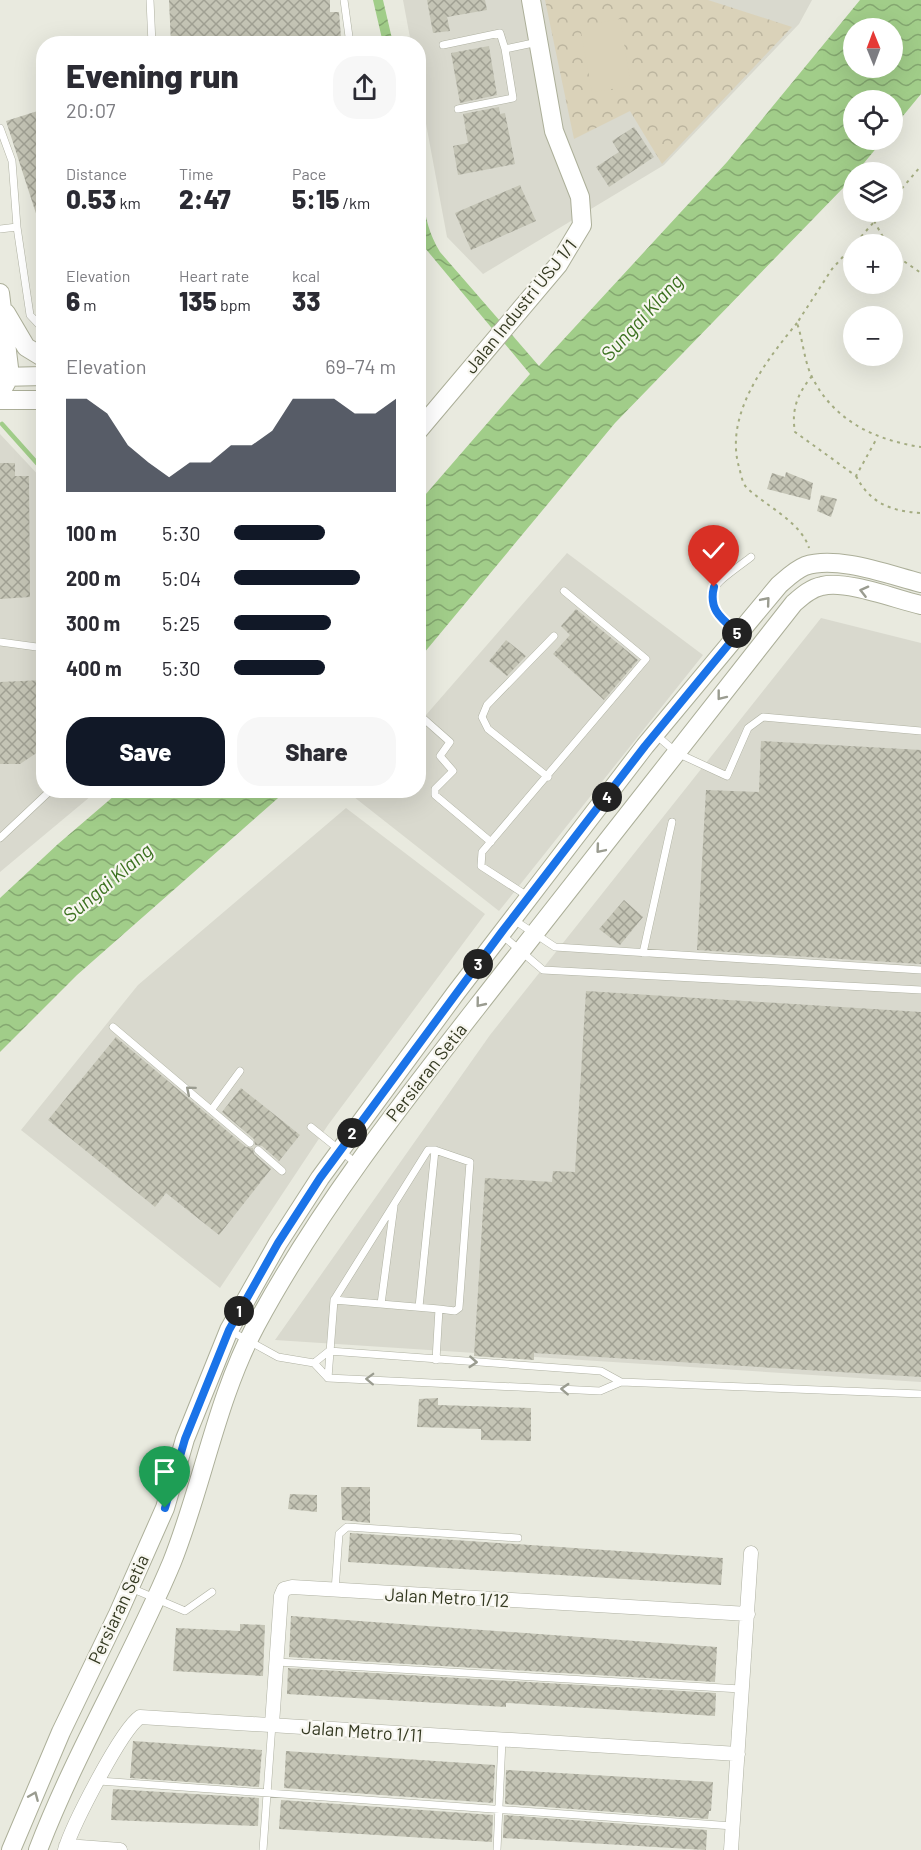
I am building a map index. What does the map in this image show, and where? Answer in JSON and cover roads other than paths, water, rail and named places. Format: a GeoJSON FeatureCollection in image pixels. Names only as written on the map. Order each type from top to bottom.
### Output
{"type":"FeatureCollection","features":[{"type":"Feature","properties":{"kind":"street","name":"Jalan Industri USJ 1/1"},"geometry":{"type":"LineString","coordinates":[[426,417],[491,346],[558,265],[582,225],[580,197],[559,149],[554,131],[531,0]]}},
{"type":"Feature","properties":{"kind":"street"},"geometry":{"type":"LineString","coordinates":[[1,298],[26,347],[36,353]]}},
{"type":"Feature","properties":{"kind":"street"},"geometry":{"type":"LineString","coordinates":[[0,394],[5,376],[1,298]]}},
{"type":"Feature","properties":{"kind":"street"},"geometry":{"type":"LineString","coordinates":[[5,376],[36,376]]}},
{"type":"Feature","properties":{"kind":"street"},"geometry":{"type":"LineString","coordinates":[[0,400],[36,400]]}},
{"type":"Feature","properties":{"kind":"street","name":"Persiaran Setia"},"geometry":{"type":"LineString","coordinates":[[11,1850],[61,1731],[165,1508],[185,1439],[229,1330],[278,1243],[339,1151],[501,933],[655,734],[738,633],[791,574],[813,565],[843,564],[921,583]]}},
{"type":"Feature","properties":{"kind":"street"},"geometry":{"type":"LineString","coordinates":[[813,565],[817,588],[841,585],[921,605]]}},
{"type":"Feature","properties":{"kind":"street","name":"Persiaran Setia"},"geometry":{"type":"LineString","coordinates":[[38,1850],[69,1776],[155,1599],[190,1516],[231,1382],[249,1341],[295,1260],[357,1164],[430,1064],[794,603],[817,588]]}},
{"type":"Feature","properties":{"kind":"street"},"geometry":{"type":"LineString","coordinates":[[731,1850],[751,1553]]}},
{"type":"Feature","properties":{"kind":"street","name":"Jalan Metro 1/12"},"geometry":{"type":"LineString","coordinates":[[272,1724],[280,1596],[284,1589],[292,1587],[748,1614]]}},
{"type":"Feature","properties":{"kind":"street","name":"Jalan Metro 1/11"},"geometry":{"type":"LineString","coordinates":[[66,1848],[130,1725],[140,1717],[738,1754]]}},
{"type":"Feature","properties":{"kind":"street"},"geometry":{"type":"LineString","coordinates":[[66,1848],[120,1850]]}},
{"type":"Feature","properties":{"kind":"lane"},"geometry":{"type":"LineString","coordinates":[[150,0],[152,36]]}},
{"type":"Feature","properties":{"kind":"lane"},"geometry":{"type":"LineString","coordinates":[[344,0],[349,36]]}},
{"type":"Feature","properties":{"kind":"lane"},"geometry":{"type":"LineString","coordinates":[[443,45],[500,33],[505,49],[513,98],[458,109]]}},
{"type":"Feature","properties":{"kind":"lane"},"geometry":{"type":"LineString","coordinates":[[505,49],[538,42]]}},
{"type":"Feature","properties":{"kind":"lane"},"geometry":{"type":"LineString","coordinates":[[0,128],[12,161],[17,227],[30,315],[36,321]]}},
{"type":"Feature","properties":{"kind":"lane"},"geometry":{"type":"LineString","coordinates":[[0,229],[17,227]]}},
{"type":"Feature","properties":{"kind":"lane"},"geometry":{"type":"LineString","coordinates":[[738,633],[716,613],[711,599],[714,587],[751,557]]}},
{"type":"Feature","properties":{"kind":"lane"},"geometry":{"type":"LineString","coordinates":[[529,897],[481,866],[482,852],[646,659],[564,591]]}},
{"type":"Feature","properties":{"kind":"lane"},"geometry":{"type":"LineString","coordinates":[[548,777],[488,729],[482,717],[487,705],[554,636]]}},
{"type":"Feature","properties":{"kind":"lane"},"geometry":{"type":"LineString","coordinates":[[0,642],[36,646]]}},
{"type":"Feature","properties":{"kind":"lane"},"geometry":{"type":"LineString","coordinates":[[655,734],[676,753],[727,776],[748,728],[763,717],[921,731]]}},
{"type":"Feature","properties":{"kind":"lane"},"geometry":{"type":"LineString","coordinates":[[426,721],[450,742],[440,756],[453,771],[435,789],[435,795],[491,842]]}},
{"type":"Feature","properties":{"kind":"lane"},"geometry":{"type":"LineString","coordinates":[[0,838],[42,798]]}},
{"type":"Feature","properties":{"kind":"lane"},"geometry":{"type":"LineString","coordinates":[[643,953],[672,822]]}},
{"type":"Feature","properties":{"kind":"lane"},"geometry":{"type":"LineString","coordinates":[[512,919],[555,947],[921,970]]}},
{"type":"Feature","properties":{"kind":"lane"},"geometry":{"type":"LineString","coordinates":[[501,933],[543,970],[921,990]]}},
{"type":"Feature","properties":{"kind":"lane"},"geometry":{"type":"LineString","coordinates":[[113,1026],[250,1143]]}},
{"type":"Feature","properties":{"kind":"lane"},"geometry":{"type":"LineString","coordinates":[[212,1109],[240,1071]]}},
{"type":"Feature","properties":{"kind":"lane"},"geometry":{"type":"LineString","coordinates":[[310,1127],[357,1164]]}},
{"type":"Feature","properties":{"kind":"lane"},"geometry":{"type":"LineString","coordinates":[[258,1150],[282,1170]]}},
{"type":"Feature","properties":{"kind":"lane"},"geometry":{"type":"LineString","coordinates":[[328,1378],[333,1300],[428,1150],[435,1150],[470,1162],[459,1308],[455,1311],[333,1300]]}},
{"type":"Feature","properties":{"kind":"lane"},"geometry":{"type":"LineString","coordinates":[[419,1307],[435,1150]]}},
{"type":"Feature","properties":{"kind":"lane"},"geometry":{"type":"LineString","coordinates":[[381,1304],[395,1203]]}},
{"type":"Feature","properties":{"kind":"lane"},"geometry":{"type":"LineString","coordinates":[[436,1360],[439,1309]]}},
{"type":"Feature","properties":{"kind":"lane"},"geometry":{"type":"LineString","coordinates":[[229,1330],[278,1357],[314,1363],[328,1378],[600,1391],[621,1382],[921,1394]]}},
{"type":"Feature","properties":{"kind":"lane"},"geometry":{"type":"LineString","coordinates":[[314,1363],[329,1351],[601,1371],[621,1382]]}},
{"type":"Feature","properties":{"kind":"lane"},"geometry":{"type":"LineString","coordinates":[[335,1591],[339,1534],[347,1527],[518,1538]]}},
{"type":"Feature","properties":{"kind":"lane"},"geometry":{"type":"LineString","coordinates":[[129,1587],[185,1611],[212,1592]]}},
{"type":"Feature","properties":{"kind":"lane"},"geometry":{"type":"LineString","coordinates":[[277,1662],[741,1689]]}},
{"type":"Feature","properties":{"kind":"lane"},"geometry":{"type":"LineString","coordinates":[[263,1850],[272,1724]]}},
{"type":"Feature","properties":{"kind":"lane"},"geometry":{"type":"LineString","coordinates":[[496,1850],[502,1740]]}},
{"type":"Feature","properties":{"kind":"lane"},"geometry":{"type":"LineString","coordinates":[[99,1781],[733,1826]]}},
{"type":"Feature","properties":{"kind":"water"},"geometry":{"type":"Polygon","coordinates":[[[373,0],[383,0],[391,36],[381,36],[373,0]]]}},
{"type":"Feature","properties":{"kind":"water","name":"Sungai Klang"},"geometry":{"type":"Polygon","coordinates":[[[860,0],[921,0],[921,94],[903,116],[903,90],[843,90],[843,150],[875,150],[865,162],[843,162],[843,188],[615,423],[426,651],[426,494],[530,374],[426,249],[426,217],[440,252],[539,366],[727,162],[843,21],[843,78],[903,78],[903,18],[845,18],[860,0]]]}},
{"type":"Feature","properties":{"kind":"water","name":"Sungai Klang"},"geometry":{"type":"Polygon","coordinates":[[[112,798],[278,798],[77,975],[0,1052],[0,898],[112,798]]]}},
{"type":"Feature","properties":{"kind":"waterway"},"geometry":{"type":"LineString","coordinates":[[2,424],[36,462]]}}]}
